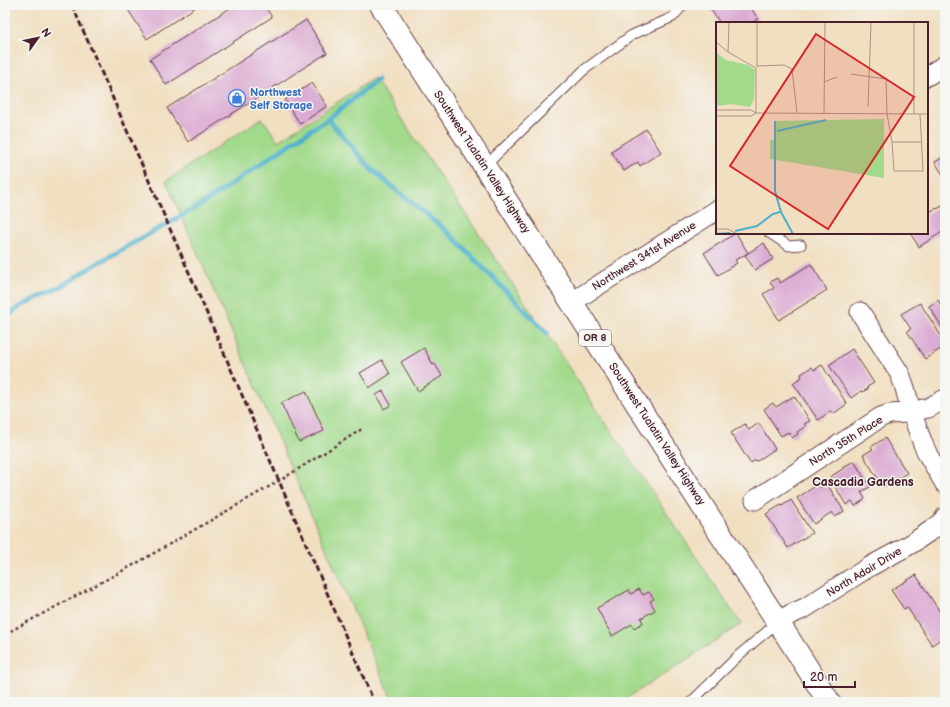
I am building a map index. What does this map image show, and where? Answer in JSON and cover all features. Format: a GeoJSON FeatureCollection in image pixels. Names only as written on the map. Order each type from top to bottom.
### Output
{"type":"FeatureCollection","features":[{"type":"Feature","properties":{"kind":"highway","name":"Southwest Tualatin Valley Highway"},"geometry":{"type":"LineString","coordinates":[[381,5],[829,702]]}},
{"type":"Feature","properties":{"kind":"street"},"geometry":{"type":"LineString","coordinates":[[928,75],[945,64]]}},
{"type":"Feature","properties":{"kind":"street","name":"Northwest 341st Avenue"},"geometry":{"type":"LineString","coordinates":[[572,302],[716,211]]}},
{"type":"Feature","properties":{"kind":"street"},"geometry":{"type":"LineString","coordinates":[[860,312],[900,374],[911,411],[928,455],[945,484]]}},
{"type":"Feature","properties":{"kind":"street","name":"North 35th Place"},"geometry":{"type":"LineString","coordinates":[[755,500],[881,417],[890,414],[905,413],[928,408],[945,399]]}},
{"type":"Feature","properties":{"kind":"street","name":"North Adair Drive"},"geometry":{"type":"LineString","coordinates":[[778,622],[790,614],[805,608],[911,544],[936,527],[945,517]]}},
{"type":"Feature","properties":{"kind":"lane"},"geometry":{"type":"LineString","coordinates":[[485,166],[584,70],[632,35],[673,17],[683,5]]}},
{"type":"Feature","properties":{"kind":"lane"},"geometry":{"type":"LineString","coordinates":[[771,234],[789,246],[801,246]]}},
{"type":"Feature","properties":{"kind":"lane"},"geometry":{"type":"LineString","coordinates":[[691,702],[739,655],[778,622]]}},
{"type":"Feature","properties":{"kind":"path"},"geometry":{"type":"LineString","coordinates":[[5,634],[137,563],[279,481],[362,429]]}},
{"type":"Feature","properties":{"kind":"green space"},"geometry":{"type":"Polygon","coordinates":[[[374,78],[741,624],[621,702],[393,702],[166,181],[262,118],[278,141],[374,78]]]}},
{"type":"Feature","properties":{"kind":"building"},"geometry":{"type":"Polygon","coordinates":[[[125,5],[199,5],[147,39],[125,5]]]}},
{"type":"Feature","properties":{"kind":"building"},"geometry":{"type":"Polygon","coordinates":[[[235,5],[264,5],[272,17],[166,85],[150,59],[235,5]]]}},
{"type":"Feature","properties":{"kind":"building"},"geometry":{"type":"Polygon","coordinates":[[[708,5],[749,5],[758,19],[753,22],[719,22],[708,5]]]}},
{"type":"Feature","properties":{"kind":"building"},"geometry":{"type":"Polygon","coordinates":[[[306,20],[327,53],[188,142],[167,108],[306,20]]]}},
{"type":"Feature","properties":{"kind":"building"},"geometry":{"type":"Polygon","coordinates":[[[312,83],[327,106],[300,124],[285,100],[312,83]]]}},
{"type":"Feature","properties":{"kind":"building"},"geometry":{"type":"Polygon","coordinates":[[[646,129],[661,152],[640,166],[638,162],[624,171],[611,151],[646,129]]]}},
{"type":"Feature","properties":{"kind":"building"},"geometry":{"type":"Polygon","coordinates":[[[945,156],[945,178],[935,162],[945,156]]]}},
{"type":"Feature","properties":{"kind":"building"},"geometry":{"type":"Polygon","coordinates":[[[942,206],[945,210],[945,230],[919,247],[911,234],[928,234],[928,213],[936,208],[937,209],[942,206]]]}},
{"type":"Feature","properties":{"kind":"building"},"geometry":{"type":"Polygon","coordinates":[[[737,234],[748,253],[735,260],[737,263],[718,275],[704,253],[737,234]]]}},
{"type":"Feature","properties":{"kind":"building"},"geometry":{"type":"Polygon","coordinates":[[[764,243],[773,259],[755,270],[745,255],[764,243]]]}},
{"type":"Feature","properties":{"kind":"building"},"geometry":{"type":"Polygon","coordinates":[[[811,264],[827,290],[779,320],[763,294],[774,288],[770,282],[777,278],[780,283],[811,264]]]}},
{"type":"Feature","properties":{"kind":"building"},"geometry":{"type":"Polygon","coordinates":[[[938,300],[941,305],[945,302],[945,332],[929,306],[938,300]]]}},
{"type":"Feature","properties":{"kind":"building"},"geometry":{"type":"Polygon","coordinates":[[[920,303],[945,342],[945,346],[925,359],[907,331],[911,329],[901,314],[920,303]]]}},
{"type":"Feature","properties":{"kind":"building"},"geometry":{"type":"Polygon","coordinates":[[[424,348],[433,365],[435,364],[442,376],[418,391],[401,362],[424,348]]]}},
{"type":"Feature","properties":{"kind":"building"},"geometry":{"type":"Polygon","coordinates":[[[852,349],[874,383],[867,387],[868,389],[862,392],[861,391],[851,398],[829,365],[852,349]]]}},
{"type":"Feature","properties":{"kind":"building"},"geometry":{"type":"Polygon","coordinates":[[[382,360],[390,374],[369,388],[360,373],[382,360]]]}},
{"type":"Feature","properties":{"kind":"building"},"geometry":{"type":"Polygon","coordinates":[[[822,365],[847,404],[833,414],[831,411],[818,420],[793,383],[802,377],[801,374],[812,367],[814,370],[822,365]]]}},
{"type":"Feature","properties":{"kind":"building"},"geometry":{"type":"Polygon","coordinates":[[[306,391],[324,431],[299,442],[281,403],[306,391]]]}},
{"type":"Feature","properties":{"kind":"building"},"geometry":{"type":"Polygon","coordinates":[[[383,391],[391,405],[384,409],[376,395],[383,391]]]}},
{"type":"Feature","properties":{"kind":"building"},"geometry":{"type":"Polygon","coordinates":[[[794,396],[810,421],[804,424],[806,426],[797,432],[798,434],[792,438],[788,432],[781,436],[764,409],[773,403],[776,407],[794,396]]]}},
{"type":"Feature","properties":{"kind":"building"},"geometry":{"type":"Polygon","coordinates":[[[759,423],[775,449],[757,461],[756,460],[750,463],[731,433],[745,424],[749,430],[759,423]]]}},
{"type":"Feature","properties":{"kind":"building"},"geometry":{"type":"Polygon","coordinates":[[[885,438],[907,473],[883,487],[863,455],[873,449],[871,447],[885,438]]]}},
{"type":"Feature","properties":{"kind":"building"},"geometry":{"type":"Polygon","coordinates":[[[854,461],[870,487],[861,492],[865,499],[855,506],[852,501],[846,505],[830,477],[854,461]]]}},
{"type":"Feature","properties":{"kind":"building"},"geometry":{"type":"Polygon","coordinates":[[[817,482],[821,488],[827,484],[844,511],[835,517],[832,512],[814,524],[797,498],[814,487],[813,485],[817,482]]]}},
{"type":"Feature","properties":{"kind":"building"},"geometry":{"type":"Polygon","coordinates":[[[791,500],[812,533],[788,548],[766,514],[791,500]]]}},
{"type":"Feature","properties":{"kind":"building"},"geometry":{"type":"Polygon","coordinates":[[[916,575],[940,612],[942,611],[945,615],[945,636],[932,645],[907,607],[904,609],[891,590],[916,575]]]}},
{"type":"Feature","properties":{"kind":"building"},"geometry":{"type":"Polygon","coordinates":[[[639,589],[643,595],[649,592],[654,599],[650,601],[655,610],[641,618],[643,623],[634,628],[632,624],[612,636],[597,608],[629,590],[631,594],[639,589]]]}},
{"type":"Feature","properties":{"kind":"waterway"},"geometry":{"type":"LineString","coordinates":[[5,319],[17,308],[62,286],[98,263],[202,204],[328,119],[377,80]]}},
{"type":"Feature","properties":{"kind":"waterway"},"geometry":{"type":"LineString","coordinates":[[328,119],[372,170],[450,234],[547,333]]}},
{"type":"Feature","properties":{"kind":"railway"},"geometry":{"type":"LineString","coordinates":[[72,5],[374,702]]}},
{"type":"Feature","properties":{"kind":"place","name":"Northwest Self Storage"},"geometry":{"type":"Point","coordinates":[237,98]}},
{"type":"Feature","properties":{"kind":"district","name":"Cascadia Gardens"},"geometry":{"type":"Point","coordinates":[863,482]}}]}
